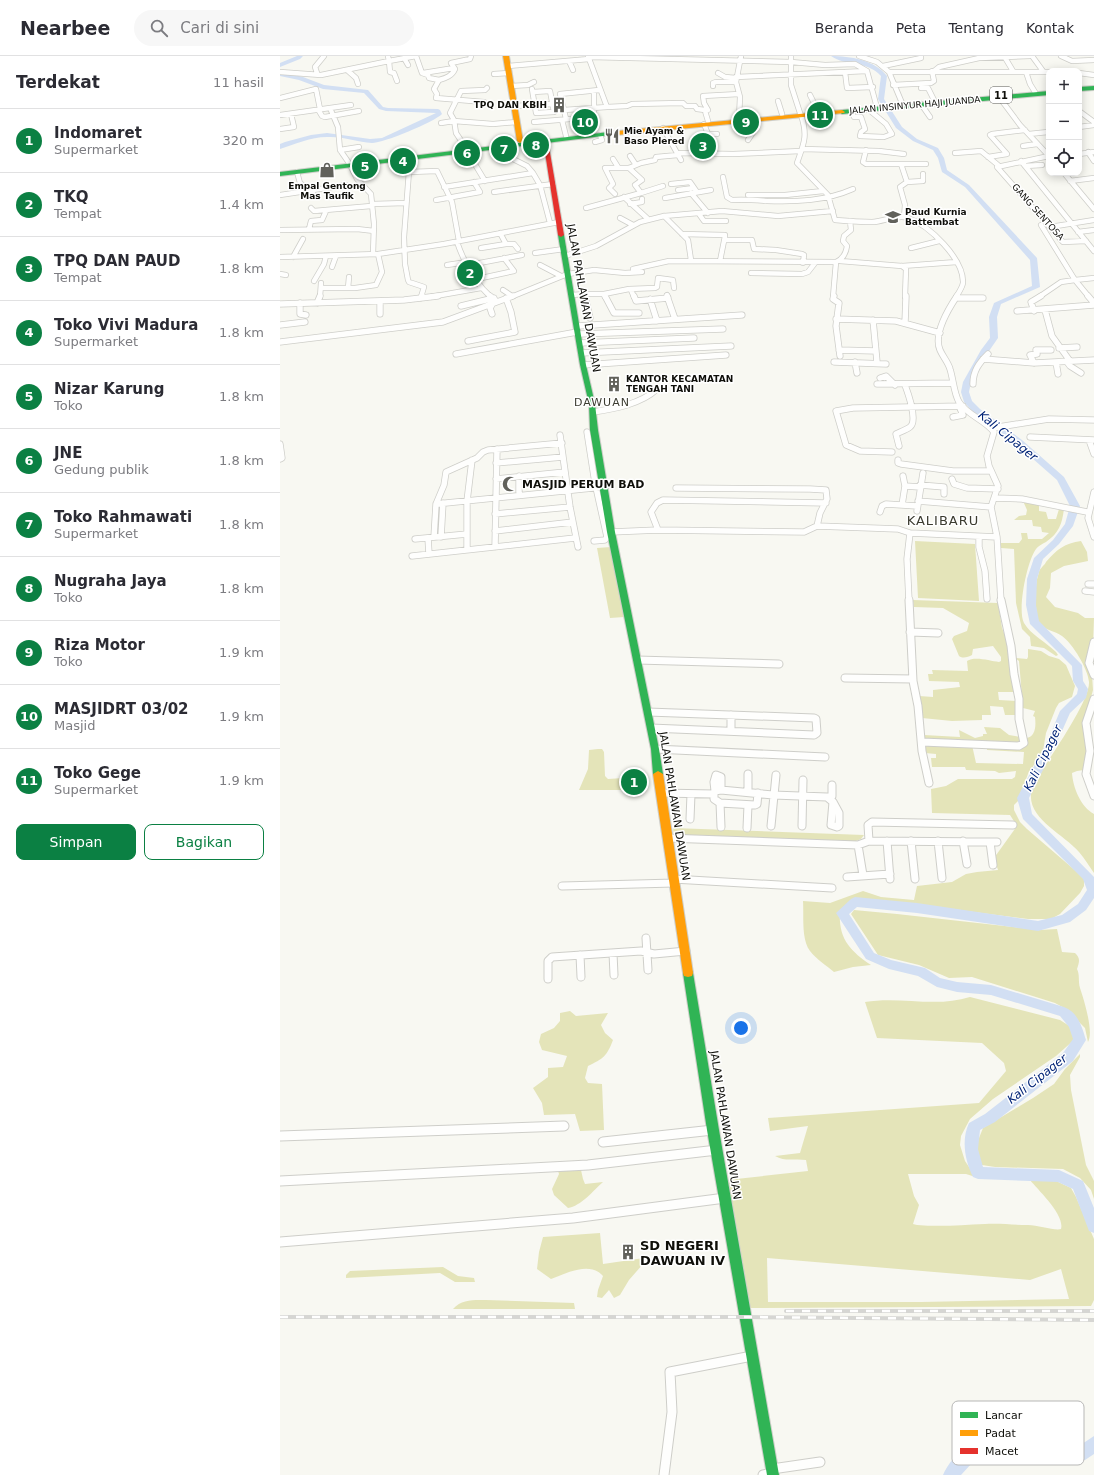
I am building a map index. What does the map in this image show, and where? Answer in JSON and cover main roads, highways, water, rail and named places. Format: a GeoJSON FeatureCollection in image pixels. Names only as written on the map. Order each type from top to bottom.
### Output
{"type":"FeatureCollection","features":[{"type":"Feature","properties":{"kind":"main road"},"geometry":{"type":"LineString","coordinates":[[506,56],[515,122],[520,142]]}},
{"type":"Feature","properties":{"kind":"main road"},"geometry":{"type":"LineString","coordinates":[[1082,90],[1094,89]]}},
{"type":"Feature","properties":{"kind":"main road","name":"JALAN INSINYUR HAJI JUANDA"},"geometry":{"type":"LineString","coordinates":[[896,105],[934,100],[999,97],[1044,92]]}},
{"type":"Feature","properties":{"kind":"main road","name":"JALAN INSINYUR HAJI JUANDA"},"geometry":{"type":"LineString","coordinates":[[625,131],[756,119],[818,111],[921,104],[1044,92]]}},
{"type":"Feature","properties":{"kind":"main road","name":"JALAN INSINYUR HAJI JUANDA"},"geometry":{"type":"LineString","coordinates":[[280,173],[566,136],[663,128],[782,114],[850,111],[875,106]]}},
{"type":"Feature","properties":{"kind":"main road","name":"JALAN INSINYUR HAJI JUANDA"},"geometry":{"type":"LineString","coordinates":[[466,149],[532,142],[597,138],[612,132]]}},
{"type":"Feature","properties":{"kind":"main road","name":"JALAN PAHLAWAN DAWUAN"},"geometry":{"type":"LineString","coordinates":[[544,141],[548,189],[554,223],[565,252],[562,275],[572,295],[583,365],[593,412],[599,485],[611,532],[655,749],[660,795],[686,951],[713,1130],[773,1472]]}},
{"type":"Feature","properties":{"kind":"main road","name":"JALAN INSINYUR HAJI JUANDA"},"geometry":{"type":"LineString","coordinates":[[280,173],[410,158],[436,153]]}},
{"type":"Feature","properties":{"kind":"waterway"},"geometry":{"type":"LineString","coordinates":[[280,65],[300,56]]}},
{"type":"Feature","properties":{"kind":"waterway","name":"Kali Cipager"},"geometry":{"type":"LineString","coordinates":[[834,56],[868,64],[880,71],[884,76],[881,99],[899,128],[915,140],[936,149],[941,158],[944,171],[967,186],[1034,260],[1036,287],[998,303],[993,317],[994,338],[985,350],[967,382],[965,392],[968,402],[977,411],[1019,442],[1061,479],[1075,506],[1070,524],[1056,542],[1039,558],[1032,579],[1031,605],[1034,622],[1077,665],[1078,681],[1083,689],[1082,695],[1065,711],[1053,740],[1023,798],[1027,816],[1088,877],[1093,890],[1082,907],[1066,919],[1038,926],[917,908],[855,902],[842,913],[870,956],[889,964],[921,972],[937,982],[957,987],[991,990],[1064,1012],[1075,1024],[1080,1040],[1068,1057],[990,1118],[974,1127],[971,1149],[978,1173],[1059,1176],[1078,1185],[1094,1226]]}},
{"type":"Feature","properties":{"kind":"waterway"},"geometry":{"type":"LineString","coordinates":[[280,74],[301,78],[323,87],[366,91],[381,108],[388,110],[438,111],[439,114],[431,119],[379,141],[370,141],[335,135],[319,135],[295,141],[280,147]]}},
{"type":"Feature","properties":{"kind":"waterway","name":"Kali Cipager"},"geometry":{"type":"LineString","coordinates":[[1084,1452],[1094,1444]]}},
{"type":"Feature","properties":{"kind":"waterway","name":"Kali Cipager"},"geometry":{"type":"LineString","coordinates":[[951,1475],[960,1465]]}},
{"type":"Feature","properties":{"kind":"railway"},"geometry":{"type":"LineString","coordinates":[[786,1311],[1094,1311]]}},
{"type":"Feature","properties":{"kind":"railway"},"geometry":{"type":"LineString","coordinates":[[280,1317],[746,1317],[1094,1320]]}},
{"type":"Feature","properties":{"kind":"place","name":"TPQ DAN KBIH"},"geometry":{"type":"Point","coordinates":[559,105]}},
{"type":"Feature","properties":{"kind":"place","name":"Toko Gege"},"geometry":{"type":"Point","coordinates":[820,115]}},
{"type":"Feature","properties":{"kind":"place","name":"MASJIDRT 03/02"},"geometry":{"type":"Point","coordinates":[585,122]}},
{"type":"Feature","properties":{"kind":"place","name":"Riza Motor"},"geometry":{"type":"Point","coordinates":[746,122]}},
{"type":"Feature","properties":{"kind":"place","name":"Mie Ayam & Baso Plered"},"geometry":{"type":"Point","coordinates":[612,136]}},
{"type":"Feature","properties":{"kind":"place","name":"Nugraha Jaya"},"geometry":{"type":"Point","coordinates":[536,145]}},
{"type":"Feature","properties":{"kind":"place","name":"TPQ DAN PAUD"},"geometry":{"type":"Point","coordinates":[703,146]}},
{"type":"Feature","properties":{"kind":"place","name":"Toko Rahmawati"},"geometry":{"type":"Point","coordinates":[504,149]}},
{"type":"Feature","properties":{"kind":"place","name":"JNE"},"geometry":{"type":"Point","coordinates":[467,153]}},
{"type":"Feature","properties":{"kind":"place","name":"Toko Vivi Madura"},"geometry":{"type":"Point","coordinates":[403,161]}},
{"type":"Feature","properties":{"kind":"place","name":"Nizar Karung"},"geometry":{"type":"Point","coordinates":[365,166]}},
{"type":"Feature","properties":{"kind":"place","name":"Empal Gentong Mas Taufik"},"geometry":{"type":"Point","coordinates":[327,170]}},
{"type":"Feature","properties":{"kind":"place","name":"Paud Kurnia Battembat"},"geometry":{"type":"Point","coordinates":[893,217]}},
{"type":"Feature","properties":{"kind":"place","name":"TKQ"},"geometry":{"type":"Point","coordinates":[470,273]}},
{"type":"Feature","properties":{"kind":"place","name":"KANTOR KECAMATAN TENGAH TANI"},"geometry":{"type":"Point","coordinates":[614,384]}},
{"type":"Feature","properties":{"kind":"place","name":"MASJID PERUM BAD"},"geometry":{"type":"Point","coordinates":[510,484]}},
{"type":"Feature","properties":{"kind":"place","name":"Indomaret"},"geometry":{"type":"Point","coordinates":[634,782]}},
{"type":"Feature","properties":{"kind":"place","name":"SD NEGERI DAWUAN IV"},"geometry":{"type":"Point","coordinates":[628,1252]}},
{"type":"Feature","properties":{"kind":"district","name":"DAWUAN"},"geometry":{"type":"Point","coordinates":[602,402]}},
{"type":"Feature","properties":{"kind":"district","name":"KALIBARU"},"geometry":{"type":"Point","coordinates":[943,520]}}]}
